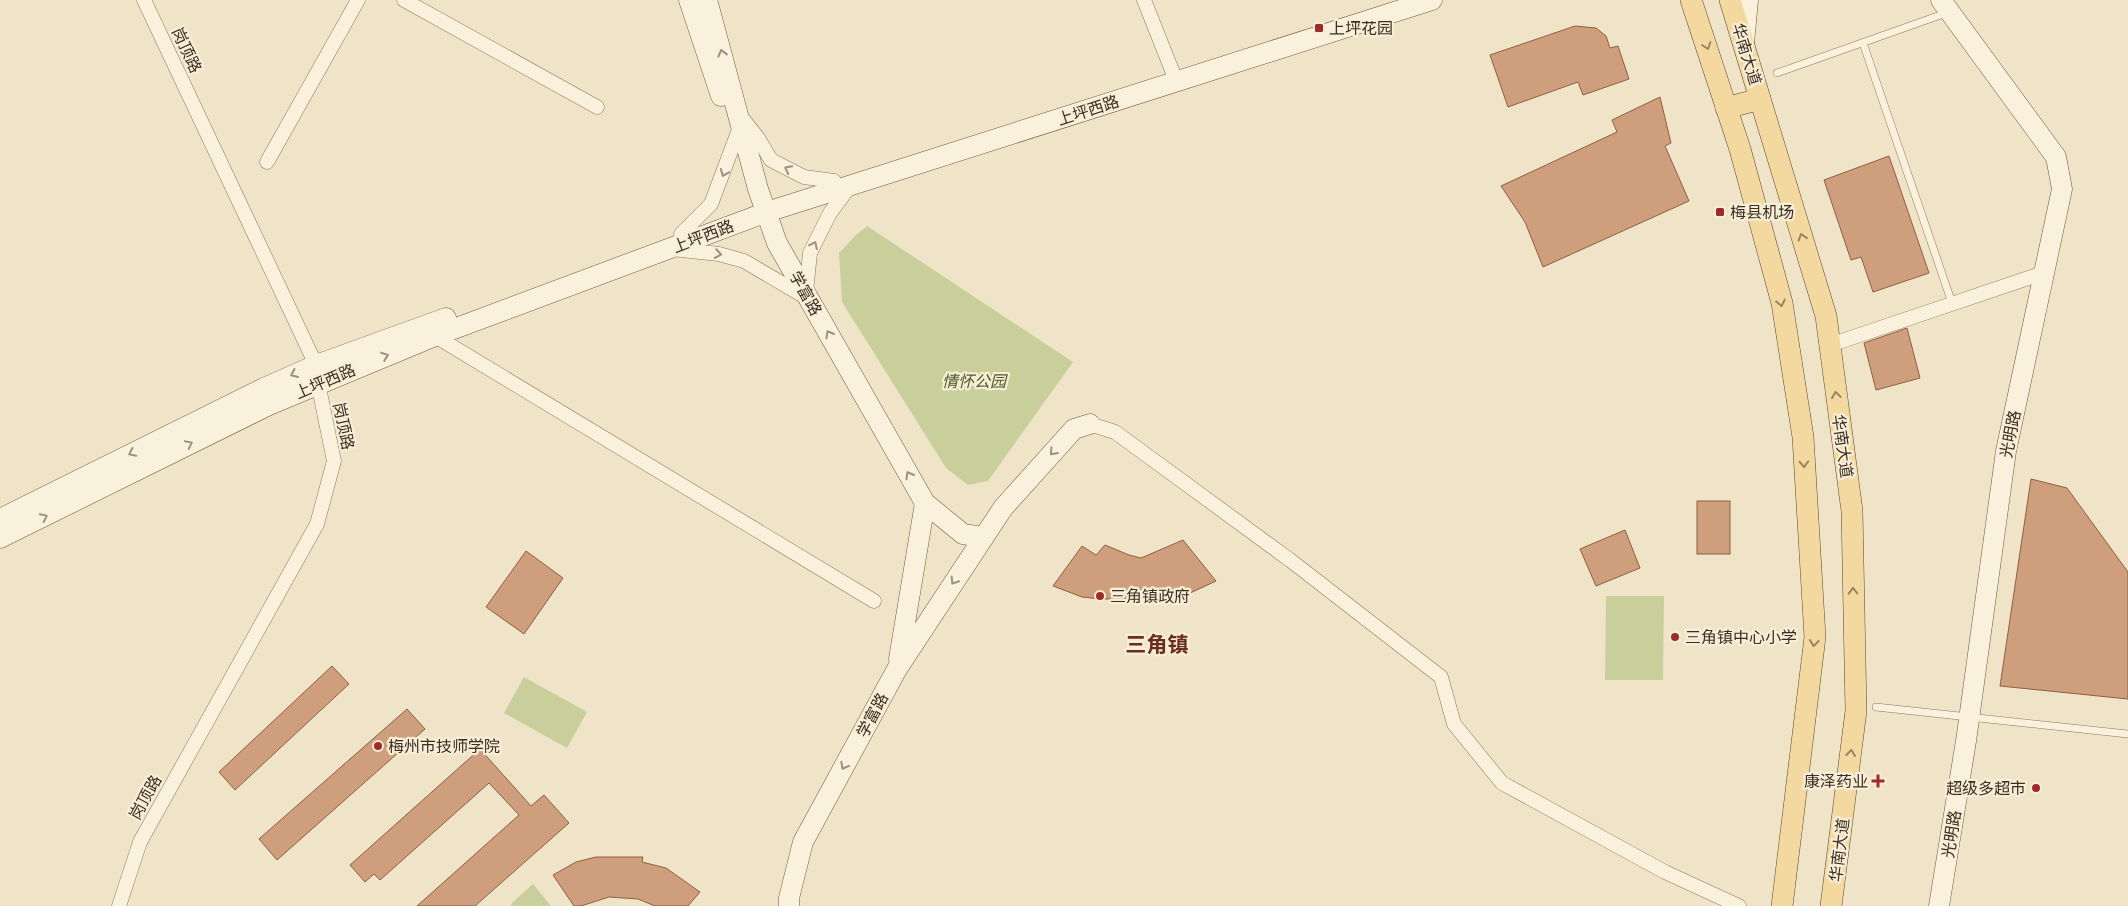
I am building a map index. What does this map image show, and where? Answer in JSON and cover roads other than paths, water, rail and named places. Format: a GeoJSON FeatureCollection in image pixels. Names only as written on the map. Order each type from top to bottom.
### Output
{"type":"FeatureCollection","features":[{"type":"Feature","properties":{"kind":"main road"},"geometry":{"type":"LineString","coordinates":[[1692,0],[1740,150],[1782,303],[1803,437],[1815,637],[1782,906]]}},
{"type":"Feature","properties":{"kind":"main road","name":"华南大道"},"geometry":{"type":"LineString","coordinates":[[1730,0],[1826,316],[1852,511],[1856,711],[1831,906]]}},
{"type":"Feature","properties":{"kind":"main road"},"geometry":{"type":"LineString","coordinates":[[1726,108],[1760,99]]}},
{"type":"Feature","properties":{"kind":"street","name":"岗顶路"},"geometry":{"type":"LineString","coordinates":[[118,906],[140,842],[317,524],[334,461],[317,374],[144,0]]}},
{"type":"Feature","properties":{"kind":"street"},"geometry":{"type":"LineString","coordinates":[[267,162],[358,0]]}},
{"type":"Feature","properties":{"kind":"street"},"geometry":{"type":"LineString","coordinates":[[404,0],[597,107]]}},
{"type":"Feature","properties":{"kind":"street","name":"学富路"},"geometry":{"type":"LineString","coordinates":[[690,0],[761,210],[777,242],[925,503],[963,534],[983,537]]}},
{"type":"Feature","properties":{"kind":"street","name":"学富路"},"geometry":{"type":"LineString","coordinates":[[707,0],[758,189],[761,210]]}},
{"type":"Feature","properties":{"kind":"street"},"geometry":{"type":"LineString","coordinates":[[1144,0],[1173,73]]}},
{"type":"Feature","properties":{"kind":"street","name":"上坪西路"},"geometry":{"type":"LineString","coordinates":[[842,184],[1173,73],[1401,0]]}},
{"type":"Feature","properties":{"kind":"street","name":"上坪西路"},"geometry":{"type":"LineString","coordinates":[[0,538],[269,404],[317,374],[761,210],[1432,0]]}},
{"type":"Feature","properties":{"kind":"street"},"geometry":{"type":"LineString","coordinates":[[1744,45],[1748,0]]}},
{"type":"Feature","properties":{"kind":"street","name":"光明路"},"geometry":{"type":"LineString","coordinates":[[1939,906],[1970,717],[2006,451],[2062,189],[2056,157],[2019,104],[1945,6]]}},
{"type":"Feature","properties":{"kind":"street"},"geometry":{"type":"LineString","coordinates":[[739,120],[758,138],[771,160],[804,177],[842,184],[810,253],[808,296],[744,261],[675,241],[711,204],[726,168],[739,120]]}},
{"type":"Feature","properties":{"kind":"street","name":"上坪西路"},"geometry":{"type":"LineString","coordinates":[[0,519],[264,388],[317,374],[435,336],[675,241]]}},
{"type":"Feature","properties":{"kind":"street"},"geometry":{"type":"LineString","coordinates":[[1830,345],[2043,273]]}},
{"type":"Feature","properties":{"kind":"street"},"geometry":{"type":"LineString","coordinates":[[435,336],[874,601]]}},
{"type":"Feature","properties":{"kind":"street"},"geometry":{"type":"LineString","coordinates":[[1090,424],[1114,432],[1290,560],[1441,677],[1454,724],[1502,783],[1665,872],[1738,906]]}},
{"type":"Feature","properties":{"kind":"street","name":"学富路"},"geometry":{"type":"LineString","coordinates":[[789,906],[789,898],[803,842],[897,669],[1003,508],[1074,429],[1090,424]]}},
{"type":"Feature","properties":{"kind":"street"},"geometry":{"type":"LineString","coordinates":[[897,669],[925,503]]}},
{"type":"Feature","properties":{"kind":"lane"},"geometry":{"type":"LineString","coordinates":[[1777,73],[1863,43],[1945,6]]}},
{"type":"Feature","properties":{"kind":"lane"},"geometry":{"type":"LineString","coordinates":[[1863,43],[1952,303]]}},
{"type":"Feature","properties":{"kind":"lane"},"geometry":{"type":"LineString","coordinates":[[1876,707],[2128,734]]}},
{"type":"Feature","properties":{"kind":"place","name":"上坪花园"},"geometry":{"type":"Point","coordinates":[1319,28]}},
{"type":"Feature","properties":{"kind":"place","name":"梅县机场"},"geometry":{"type":"Point","coordinates":[1720,212]}},
{"type":"Feature","properties":{"kind":"place","name":"三角镇政府"},"geometry":{"type":"Point","coordinates":[1100,596]}},
{"type":"Feature","properties":{"kind":"place","name":"三角镇中心小学"},"geometry":{"type":"Point","coordinates":[1675,637]}},
{"type":"Feature","properties":{"kind":"place","name":"梅州市技师学院"},"geometry":{"type":"Point","coordinates":[378,746]}},
{"type":"Feature","properties":{"kind":"place","name":"康泽药业"},"geometry":{"type":"Point","coordinates":[1878,781]}},
{"type":"Feature","properties":{"kind":"place","name":"超级多超市"},"geometry":{"type":"Point","coordinates":[2036,788]}},
{"type":"Feature","properties":{"kind":"district","name":"三角镇"},"geometry":{"type":"Point","coordinates":[1157,644]}},
{"type":"Feature","properties":{"kind":"park label","name":"情怀公园"},"geometry":{"type":"Point","coordinates":[974,381]}}]}
